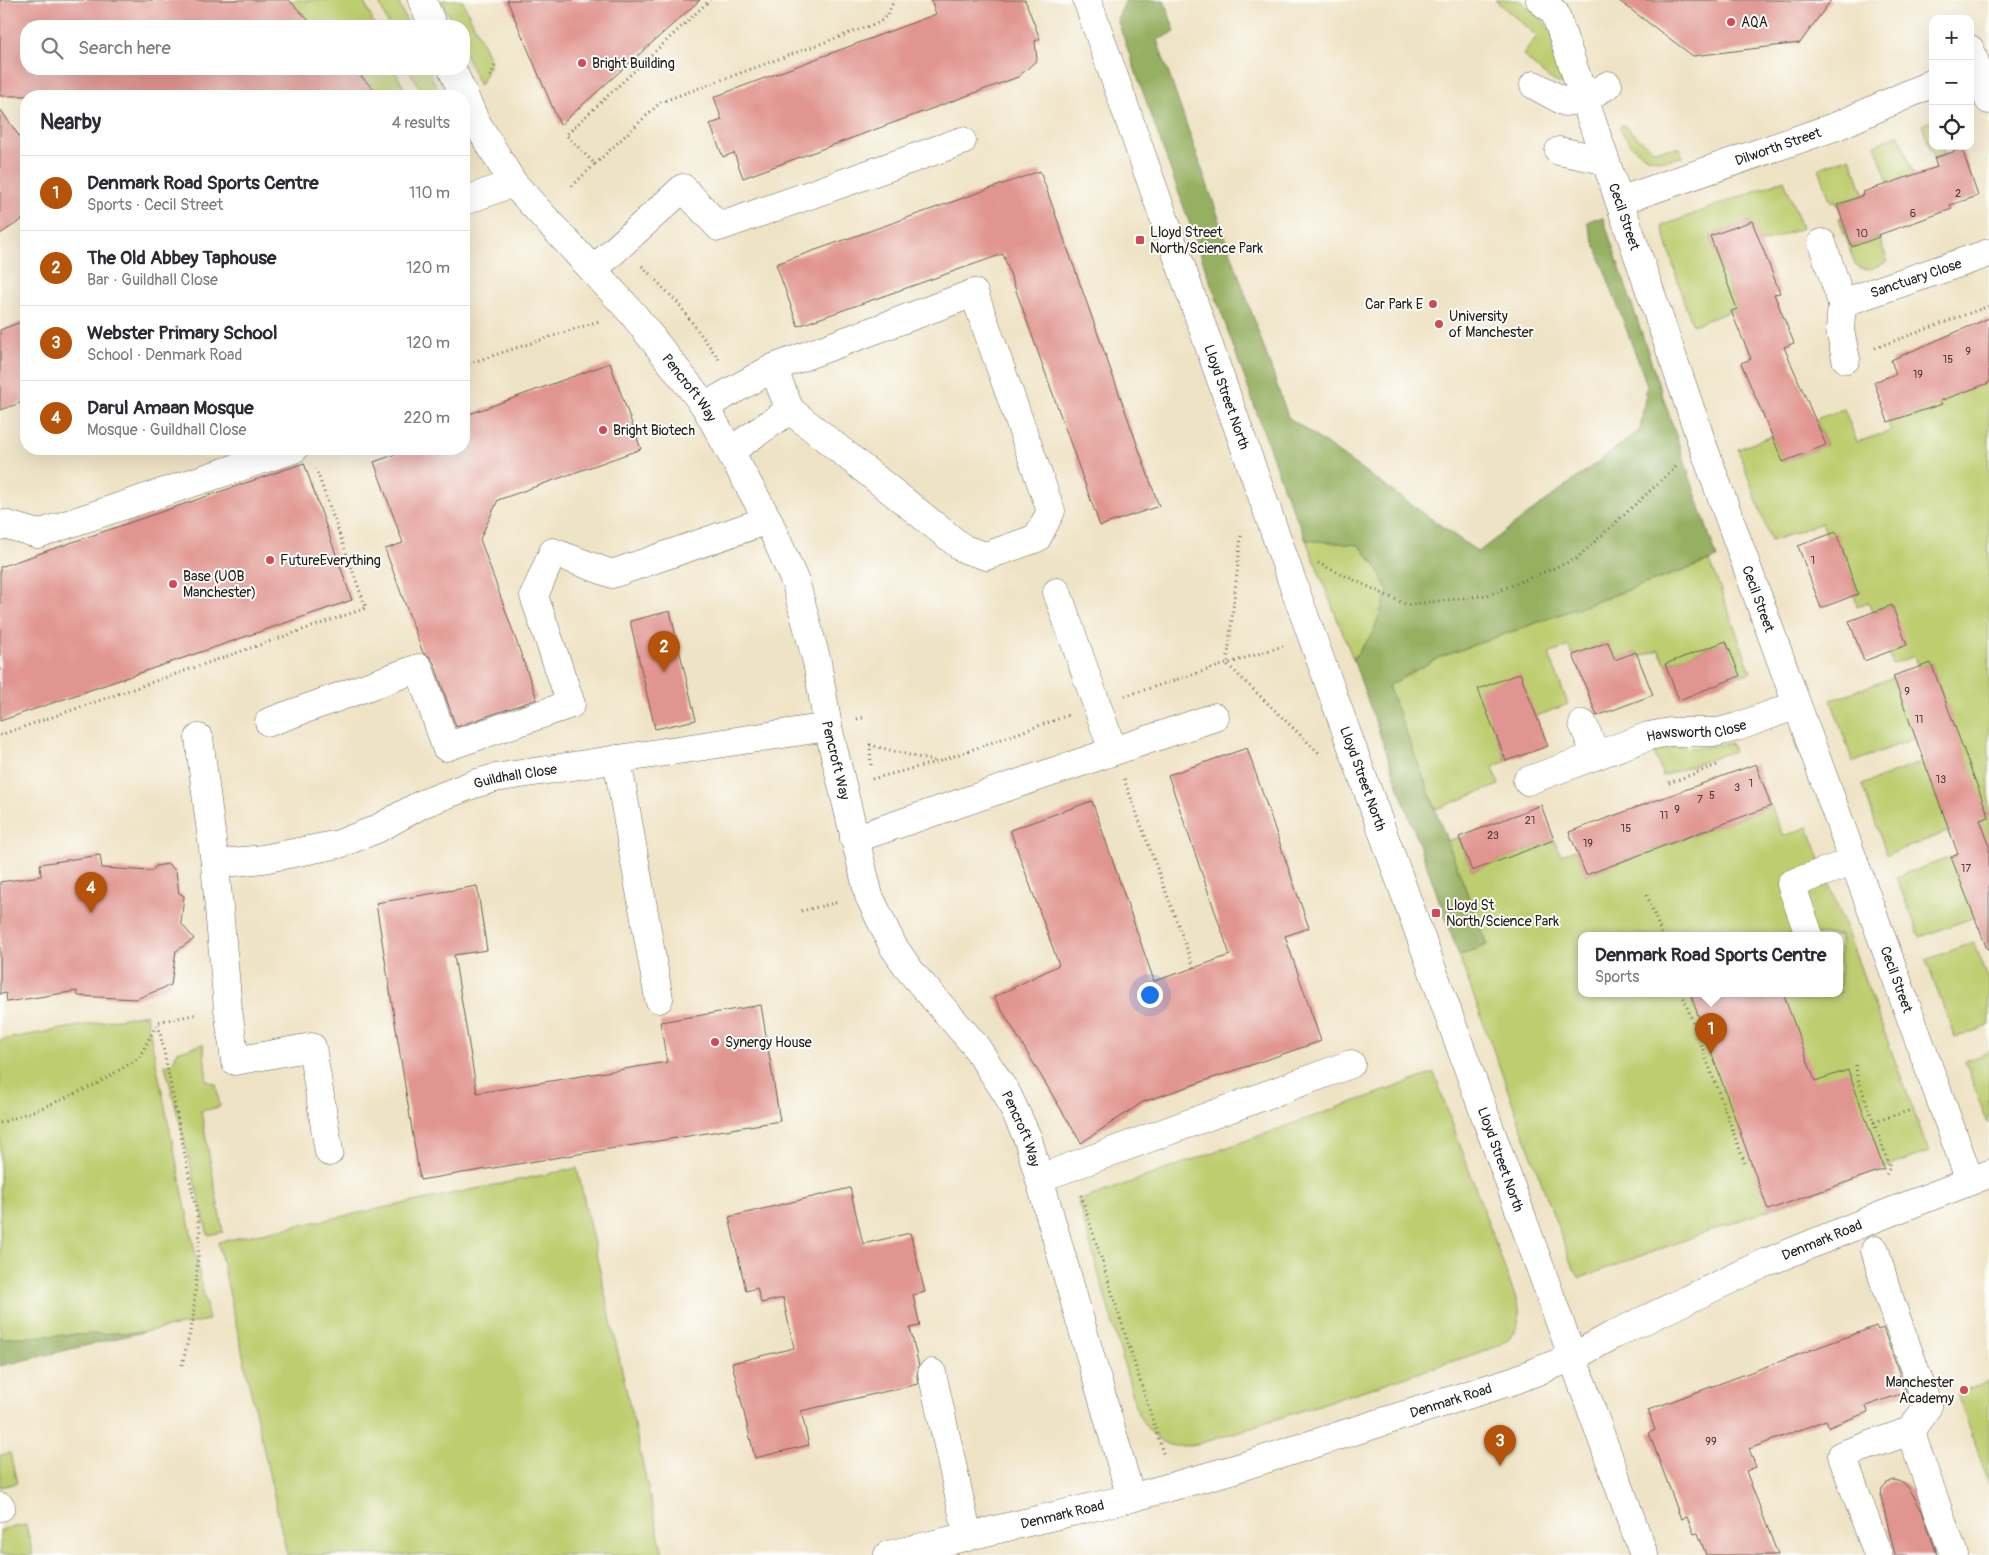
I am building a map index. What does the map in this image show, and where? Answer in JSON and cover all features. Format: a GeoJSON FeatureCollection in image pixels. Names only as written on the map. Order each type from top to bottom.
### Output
{"type":"FeatureCollection","features":[{"type":"Feature","properties":{"kind":"street"},"geometry":{"type":"LineString","coordinates":[[422,0],[431,20]]}},
{"type":"Feature","properties":{"kind":"street","name":"Lloyd Street North"},"geometry":{"type":"LineString","coordinates":[[1087,0],[1298,598],[1644,1555]]}},
{"type":"Feature","properties":{"kind":"street","name":"Cecil Street"},"geometry":{"type":"LineString","coordinates":[[1548,7],[1584,99],[1703,446],[1854,860],[1979,1178]]}},
{"type":"Feature","properties":{"kind":"street"},"geometry":{"type":"LineString","coordinates":[[1976,59],[1989,100]]}},
{"type":"Feature","properties":{"kind":"street","name":"Pencroft Way"},"geometry":{"type":"LineString","coordinates":[[455,75],[461,90]]}},
{"type":"Feature","properties":{"kind":"street"},"geometry":{"type":"LineString","coordinates":[[1534,85],[1565,102],[1584,99],[1608,85]]}},
{"type":"Feature","properties":{"kind":"street","name":"Dilworth Street"},"geometry":{"type":"LineString","coordinates":[[1619,202],[1837,126],[1929,85]]}},
{"type":"Feature","properties":{"kind":"street","name":"Pencroft Way"},"geometry":{"type":"LineString","coordinates":[[470,109],[513,184],[594,269],[633,314],[705,406],[768,520],[796,584],[817,662],[828,727],[866,835],[869,896],[893,946],[911,972],[974,1044],[1007,1094],[1028,1139],[1131,1498]]}},
{"type":"Feature","properties":{"kind":"street"},"geometry":{"type":"LineString","coordinates":[[594,269],[683,188],[719,227],[962,141]]}},
{"type":"Feature","properties":{"kind":"street"},"geometry":{"type":"LineString","coordinates":[[1560,151],[1604,160]]}},
{"type":"Feature","properties":{"kind":"street"},"geometry":{"type":"LineString","coordinates":[[470,199],[513,184]]}},
{"type":"Feature","properties":{"kind":"street"},"geometry":{"type":"LineString","coordinates":[[1822,242],[1842,303],[1840,330],[1846,360]]}},
{"type":"Feature","properties":{"kind":"street","name":"Sanctuary Close"},"geometry":{"type":"LineString","coordinates":[[1842,303],[1989,253]]}},
{"type":"Feature","properties":{"kind":"street"},"geometry":{"type":"LineString","coordinates":[[705,406],[772,368],[974,293],[1051,511],[1036,538],[986,556],[964,549],[790,410],[772,368]]}},
{"type":"Feature","properties":{"kind":"street"},"geometry":{"type":"LineString","coordinates":[[730,451],[790,410]]}},
{"type":"Feature","properties":{"kind":"street"},"geometry":{"type":"LineString","coordinates":[[0,526],[4,524],[38,534],[276,455]]}},
{"type":"Feature","properties":{"kind":"street"},"geometry":{"type":"LineString","coordinates":[[269,722],[419,668],[446,747],[571,704],[534,596],[553,552],[612,574],[768,520]]}},
{"type":"Feature","properties":{"kind":"street"},"geometry":{"type":"LineString","coordinates":[[1058,592],[1113,751]]}},
{"type":"Feature","properties":{"kind":"street","name":"Hawsworth Close"},"geometry":{"type":"LineString","coordinates":[[1527,781],[1649,736],[1670,732],[1718,732],[1797,705]]}},
{"type":"Feature","properties":{"kind":"street"},"geometry":{"type":"LineString","coordinates":[[866,835],[1216,716]]}},
{"type":"Feature","properties":{"kind":"street"},"geometry":{"type":"LineString","coordinates":[[1583,724],[1596,755]]}},
{"type":"Feature","properties":{"kind":"street","name":"Guildhall Close"},"geometry":{"type":"LineString","coordinates":[[215,864],[263,859],[339,844],[377,829],[422,804],[481,782],[828,727]]}},
{"type":"Feature","properties":{"kind":"street"},"geometry":{"type":"LineString","coordinates":[[199,738],[215,864],[228,1009],[235,1061],[312,1047],[329,1152]]}},
{"type":"Feature","properties":{"kind":"street"},"geometry":{"type":"LineString","coordinates":[[617,759],[659,999]]}},
{"type":"Feature","properties":{"kind":"street"},"geometry":{"type":"LineString","coordinates":[[1808,932],[1791,884],[1854,860]]}},
{"type":"Feature","properties":{"kind":"street"},"geometry":{"type":"LineString","coordinates":[[1040,1178],[1351,1064]]}},
{"type":"Feature","properties":{"kind":"street","name":"Denmark Road"},"geometry":{"type":"LineString","coordinates":[[888,1555],[1131,1498],[1231,1470],[1515,1380],[1573,1357],[1618,1333],[1765,1263],[1979,1178]]}},
{"type":"Feature","properties":{"kind":"street"},"geometry":{"type":"LineString","coordinates":[[1874,1250],[1928,1406],[1910,1431],[1842,1455],[1878,1555]]}},
{"type":"Feature","properties":{"kind":"street"},"geometry":{"type":"LineString","coordinates":[[932,1373],[968,1537]]}},
{"type":"Feature","properties":{"kind":"street"},"geometry":{"type":"LineString","coordinates":[[1910,1431],[1954,1555]]}},
{"type":"Feature","properties":{"kind":"path"},"geometry":{"type":"LineString","coordinates":[[595,164],[566,135],[710,0]]}},
{"type":"Feature","properties":{"kind":"path"},"geometry":{"type":"LineString","coordinates":[[572,186],[662,102],[880,22],[888,14],[894,0]]}},
{"type":"Feature","properties":{"kind":"path"},"geometry":{"type":"LineString","coordinates":[[640,263],[677,302],[726,368]]}},
{"type":"Feature","properties":{"kind":"path"},"geometry":{"type":"LineString","coordinates":[[1873,348],[1989,306]]}},
{"type":"Feature","properties":{"kind":"path"},"geometry":{"type":"LineString","coordinates":[[470,363],[604,319]]}},
{"type":"Feature","properties":{"kind":"path"},"geometry":{"type":"LineString","coordinates":[[1314,561],[1407,606],[1488,595],[1576,559],[1684,460]]}},
{"type":"Feature","properties":{"kind":"path"},"geometry":{"type":"LineString","coordinates":[[0,735],[366,608],[315,468]]}},
{"type":"Feature","properties":{"kind":"path"},"geometry":{"type":"LineString","coordinates":[[1242,527],[1227,664],[1327,760]]}},
{"type":"Feature","properties":{"kind":"path"},"geometry":{"type":"LineString","coordinates":[[866,835],[870,745],[937,762]]}},
{"type":"Feature","properties":{"kind":"path"},"geometry":{"type":"LineString","coordinates":[[1113,751],[1194,968]]}},
{"type":"Feature","properties":{"kind":"path"},"geometry":{"type":"LineString","coordinates":[[1669,783],[1725,763]]}},
{"type":"Feature","properties":{"kind":"path"},"geometry":{"type":"LineString","coordinates":[[1647,895],[1661,932]]}},
{"type":"Feature","properties":{"kind":"path"},"geometry":{"type":"LineString","coordinates":[[801,911],[869,896]]}},
{"type":"Feature","properties":{"kind":"path"},"geometry":{"type":"LineString","coordinates":[[1683,997],[1745,1164]]}},
{"type":"Feature","properties":{"kind":"path"},"geometry":{"type":"LineString","coordinates":[[158,1022],[228,1009]]}},
{"type":"Feature","properties":{"kind":"path"},"geometry":{"type":"LineString","coordinates":[[0,1123],[95,1085],[139,1058],[158,1022]]}},
{"type":"Feature","properties":{"kind":"path"},"geometry":{"type":"LineString","coordinates":[[158,1022],[200,1230],[193,1320],[182,1365]]}},
{"type":"Feature","properties":{"kind":"path"},"geometry":{"type":"LineString","coordinates":[[1856,1065],[1857,1076],[1890,1167],[1885,1178]]}},
{"type":"Feature","properties":{"kind":"path"},"geometry":{"type":"LineString","coordinates":[[1874,1122],[1913,1109]]}},
{"type":"Feature","properties":{"kind":"path"},"geometry":{"type":"LineString","coordinates":[[1079,1190],[1164,1457]]}},
{"type":"Feature","properties":{"kind":"green space"},"geometry":{"type":"Polygon","coordinates":[[[289,0],[363,0],[372,20],[308,20],[289,0]]]}},
{"type":"Feature","properties":{"kind":"green space"},"geometry":{"type":"Polygon","coordinates":[[[378,0],[397,0],[406,20],[386,20],[378,0]]]}},
{"type":"Feature","properties":{"kind":"green space"},"geometry":{"type":"Polygon","coordinates":[[[442,0],[462,0],[491,61],[480,86],[470,64],[470,20],[450,20],[442,0]]]}},
{"type":"Feature","properties":{"kind":"green space"},"geometry":{"type":"Polygon","coordinates":[[[1126,0],[1164,0],[1175,32],[1157,40],[1288,417],[1478,552],[1640,430],[1647,385],[1587,223],[1592,219],[1603,218],[1717,558],[1438,658],[1388,686],[1487,945],[1459,956],[1353,659],[1373,633],[1388,591],[1375,564],[1359,545],[1306,540],[1284,489],[1117,19],[1126,0]]]}},
{"type":"Feature","properties":{"kind":"green space"},"geometry":{"type":"Polygon","coordinates":[[[1495,0],[1519,0],[1540,18],[1552,32],[1572,87],[1565,86],[1551,79],[1523,55],[1537,36],[1495,0]]]}},
{"type":"Feature","properties":{"kind":"green space"},"geometry":{"type":"Polygon","coordinates":[[[360,75],[397,75],[405,90],[374,90],[360,75]]]}},
{"type":"Feature","properties":{"kind":"green space"},"geometry":{"type":"Polygon","coordinates":[[[412,75],[431,75],[438,90],[421,90],[412,75]]]}},
{"type":"Feature","properties":{"kind":"green space"},"geometry":{"type":"Polygon","coordinates":[[[1929,122],[1929,144],[1922,125],[1929,122]]]}},
{"type":"Feature","properties":{"kind":"green space"},"geometry":{"type":"Polygon","coordinates":[[[1622,124],[1653,150],[1680,148],[1683,157],[1662,160],[1647,157],[1627,140],[1620,129],[1622,124]]]}},
{"type":"Feature","properties":{"kind":"green space"},"geometry":{"type":"Polygon","coordinates":[[[1899,134],[1914,175],[1889,184],[1875,145],[1899,134]]]}},
{"type":"Feature","properties":{"kind":"green space"},"geometry":{"type":"Polygon","coordinates":[[[1931,150],[1944,150],[1945,154],[1934,158],[1931,150]]]}},
{"type":"Feature","properties":{"kind":"green space"},"geometry":{"type":"Polygon","coordinates":[[[1850,157],[1864,195],[1837,205],[1836,201],[1831,203],[1819,168],[1850,157]]]}},
{"type":"Feature","properties":{"kind":"green space"},"geometry":{"type":"Polygon","coordinates":[[[1784,180],[1802,228],[1761,243],[1751,221],[1710,236],[1737,309],[1693,325],[1684,302],[1662,226],[1784,180]]]}},
{"type":"Feature","properties":{"kind":"green space"},"geometry":{"type":"Polygon","coordinates":[[[1842,217],[1852,247],[1879,237],[1888,262],[1867,269],[1855,264],[1839,218],[1842,217]]]}},
{"type":"Feature","properties":{"kind":"green space"},"geometry":{"type":"Polygon","coordinates":[[[1989,382],[1989,844],[1977,847],[1976,784],[1931,663],[1918,668],[1914,656],[1893,664],[1888,652],[1892,605],[1872,612],[1868,602],[1857,606],[1854,595],[1858,594],[1836,533],[1827,536],[1822,523],[1771,541],[1738,449],[1772,436],[1783,462],[1826,445],[1816,419],[1844,409],[1857,442],[1891,431],[1888,422],[1941,404],[1940,400],[1989,382]]]}},
{"type":"Feature","properties":{"kind":"green space"},"geometry":{"type":"Polygon","coordinates":[[[1306,540],[1359,545],[1375,564],[1388,591],[1373,633],[1353,659],[1306,540]]]}},
{"type":"Feature","properties":{"kind":"green space"},"geometry":{"type":"Polygon","coordinates":[[[1710,561],[1751,672],[1740,676],[1726,641],[1665,664],[1659,650],[1638,658],[1636,652],[1615,660],[1608,642],[1573,655],[1569,646],[1549,654],[1568,704],[1495,732],[1506,761],[1493,767],[1499,785],[1436,809],[1388,686],[1438,658],[1710,561]]]}},
{"type":"Feature","properties":{"kind":"green space"},"geometry":{"type":"Polygon","coordinates":[[[1894,677],[1916,738],[1853,762],[1831,700],[1894,677]]]}},
{"type":"Feature","properties":{"kind":"green space"},"geometry":{"type":"Polygon","coordinates":[[[1731,743],[1734,751],[1663,776],[1654,753],[1656,749],[1666,746],[1697,748],[1731,743]]]}},
{"type":"Feature","properties":{"kind":"green space"},"geometry":{"type":"Polygon","coordinates":[[[1924,761],[1950,831],[1887,855],[1862,785],[1924,761]]]}},
{"type":"Feature","properties":{"kind":"green space"},"geometry":{"type":"Polygon","coordinates":[[[1771,806],[1783,836],[1808,827],[1929,1152],[1580,1278],[1573,1269],[1459,956],[1487,945],[1447,841],[1459,837],[1472,871],[1554,840],[1561,855],[1576,850],[1586,875],[1771,806]]]}},
{"type":"Feature","properties":{"kind":"green space"},"geometry":{"type":"Polygon","coordinates":[[[1951,857],[1975,917],[1920,937],[1896,877],[1951,857]]]}},
{"type":"Feature","properties":{"kind":"green space"},"geometry":{"type":"Polygon","coordinates":[[[1974,942],[1989,981],[1989,1026],[1955,1038],[1926,960],[1974,942]]]}},
{"type":"Feature","properties":{"kind":"green space"},"geometry":{"type":"Polygon","coordinates":[[[146,1014],[209,1320],[143,1332],[0,1338],[0,1040],[146,1014]]]}},
{"type":"Feature","properties":{"kind":"green space"},"geometry":{"type":"Polygon","coordinates":[[[203,1044],[207,1081],[216,1084],[220,1107],[201,1111],[223,1232],[208,1235],[165,1065],[172,1064],[177,1052],[203,1044]]]}},
{"type":"Feature","properties":{"kind":"green space"},"geometry":{"type":"Polygon","coordinates":[[[1989,1052],[1989,1123],[1985,1117],[1965,1061],[1989,1052]]]}},
{"type":"Feature","properties":{"kind":"green space"},"geometry":{"type":"Polygon","coordinates":[[[1434,1073],[1519,1308],[1518,1322],[1514,1333],[1505,1342],[1493,1348],[1199,1444],[1187,1446],[1169,1445],[1153,1435],[1138,1414],[1078,1201],[1434,1073]]]}},
{"type":"Feature","properties":{"kind":"green space"},"geometry":{"type":"Polygon","coordinates":[[[577,1168],[663,1555],[287,1555],[218,1242],[577,1168]]]}},
{"type":"Feature","properties":{"kind":"green space"},"geometry":{"type":"Polygon","coordinates":[[[143,1332],[0,1366],[0,1338],[143,1332]]]}},
{"type":"Feature","properties":{"kind":"green space"},"geometry":{"type":"Polygon","coordinates":[[[1989,1381],[1989,1484],[1957,1393],[1989,1381]]]}},
{"type":"Feature","properties":{"kind":"green space"},"geometry":{"type":"Polygon","coordinates":[[[10,1453],[17,1483],[0,1487],[0,1455],[10,1453]]]}},
{"type":"Feature","properties":{"kind":"green space"},"geometry":{"type":"Polygon","coordinates":[[[26,1525],[33,1555],[0,1555],[0,1530],[26,1525]]]}},
{"type":"Feature","properties":{"kind":"building"},"geometry":{"type":"Polygon","coordinates":[[[0,0],[289,0],[308,20],[20,20],[20,75],[360,75],[374,90],[20,90],[20,96],[0,96],[0,0]]]}},
{"type":"Feature","properties":{"kind":"building","name":"Bright Building"},"geometry":{"type":"Polygon","coordinates":[[[507,0],[700,0],[560,125],[507,0]]]}},
{"type":"Feature","properties":{"kind":"building"},"geometry":{"type":"Polygon","coordinates":[[[931,0],[1025,0],[1040,39],[1035,41],[1037,60],[1018,77],[743,178],[734,153],[723,157],[710,124],[722,120],[714,97],[936,14],[931,0]]]}},
{"type":"Feature","properties":{"kind":"building","name":"AQA"},"geometry":{"type":"Polygon","coordinates":[[[1618,0],[1831,0],[1800,43],[1693,56],[1618,0]]]}},
{"type":"Feature","properties":{"kind":"building"},"geometry":{"type":"Polygon","coordinates":[[[0,109],[20,137],[20,221],[0,234],[0,109]]]}},
{"type":"Feature","properties":{"kind":"building"},"geometry":{"type":"Polygon","coordinates":[[[1962,150],[1978,196],[1950,205],[1952,209],[1878,235],[1879,237],[1852,247],[1837,205],[1864,195],[1863,192],[1937,167],[1934,158],[1962,150]]]}},
{"type":"Feature","properties":{"kind":"building"},"geometry":{"type":"Polygon","coordinates":[[[1040,171],[1159,506],[1100,526],[1003,254],[798,326],[776,264],[1040,171]]]}},
{"type":"Feature","properties":{"kind":"building"},"geometry":{"type":"Polygon","coordinates":[[[1752,221],[1780,293],[1774,294],[1794,343],[1784,347],[1826,445],[1783,462],[1741,363],[1751,359],[1731,311],[1737,309],[1710,236],[1752,221]]]}},
{"type":"Feature","properties":{"kind":"building"},"geometry":{"type":"Polygon","coordinates":[[[1989,318],[1989,383],[1940,401],[1942,404],[1888,422],[1874,382],[1896,374],[1891,360],[1989,318]]]}},
{"type":"Feature","properties":{"kind":"building"},"geometry":{"type":"Polygon","coordinates":[[[20,322],[20,403],[0,410],[0,330],[20,322]]]}},
{"type":"Feature","properties":{"kind":"building"},"geometry":{"type":"Polygon","coordinates":[[[610,363],[641,449],[498,500],[480,539],[537,699],[456,727],[434,663],[430,657],[423,653],[385,549],[403,543],[374,462],[393,455],[470,455],[470,414],[610,363]]]}},
{"type":"Feature","properties":{"kind":"building","name":"Base (UOB Manchester)"},"geometry":{"type":"Polygon","coordinates":[[[304,463],[352,600],[0,721],[0,567],[304,463]]]}},
{"type":"Feature","properties":{"kind":"building"},"geometry":{"type":"Polygon","coordinates":[[[1836,532],[1858,594],[1821,608],[1798,546],[1836,532]]]}},
{"type":"Feature","properties":{"kind":"building"},"geometry":{"type":"Polygon","coordinates":[[[1892,605],[1907,645],[1864,661],[1849,621],[1892,605]]]}},
{"type":"Feature","properties":{"kind":"building"},"geometry":{"type":"Polygon","coordinates":[[[670,611],[696,720],[655,729],[630,621],[670,611]]]}},
{"type":"Feature","properties":{"kind":"building"},"geometry":{"type":"Polygon","coordinates":[[[1726,641],[1740,676],[1679,700],[1665,664],[1726,641]]]}},
{"type":"Feature","properties":{"kind":"building"},"geometry":{"type":"Polygon","coordinates":[[[1608,642],[1615,660],[1636,652],[1653,695],[1597,716],[1573,655],[1608,642]]]}},
{"type":"Feature","properties":{"kind":"building"},"geometry":{"type":"Polygon","coordinates":[[[1931,663],[1989,817],[1980,820],[1989,844],[1989,949],[1987,949],[1951,857],[1958,854],[1893,676],[1931,663]]]}},
{"type":"Feature","properties":{"kind":"building"},"geometry":{"type":"Polygon","coordinates":[[[1520,673],[1548,746],[1506,761],[1478,689],[1520,673]]]}},
{"type":"Feature","properties":{"kind":"building"},"geometry":{"type":"Polygon","coordinates":[[[1247,748],[1309,928],[1285,936],[1321,1041],[1143,1102],[1081,1143],[994,997],[1059,965],[1010,830],[1092,801],[1154,981],[1194,968],[1230,955],[1168,775],[1247,748]]]}},
{"type":"Feature","properties":{"kind":"building"},"geometry":{"type":"Polygon","coordinates":[[[1756,764],[1771,806],[1586,875],[1569,832],[1756,764]]]}},
{"type":"Feature","properties":{"kind":"building"},"geometry":{"type":"Polygon","coordinates":[[[1541,805],[1554,840],[1472,871],[1459,837],[1541,805]]]}},
{"type":"Feature","properties":{"kind":"building"},"geometry":{"type":"Polygon","coordinates":[[[100,855],[102,868],[152,871],[156,866],[168,864],[176,871],[179,893],[184,896],[181,923],[194,939],[176,951],[171,985],[136,999],[78,996],[77,991],[7,1002],[6,993],[0,994],[0,882],[41,876],[40,864],[100,855]]]}},
{"type":"Feature","properties":{"kind":"building","name":"Synergy House"},"geometry":{"type":"Polygon","coordinates":[[[477,886],[487,950],[454,955],[477,1093],[667,1062],[660,1022],[761,1005],[780,1121],[420,1180],[376,903],[477,886]]]}},
{"type":"Feature","properties":{"kind":"building"},"geometry":{"type":"Polygon","coordinates":[[[1691,997],[1784,997],[1815,1081],[1848,1070],[1884,1169],[1768,1210],[1691,997]]]}},
{"type":"Feature","properties":{"kind":"building"},"geometry":{"type":"Polygon","coordinates":[[[850,1188],[863,1244],[910,1233],[925,1292],[913,1295],[920,1326],[910,1328],[919,1366],[918,1384],[801,1411],[809,1445],[755,1458],[732,1363],[794,1348],[783,1298],[761,1303],[757,1288],[746,1291],[729,1217],[850,1188]]]}},
{"type":"Feature","properties":{"kind":"building"},"geometry":{"type":"Polygon","coordinates":[[[1876,1326],[1878,1330],[1883,1328],[1906,1392],[1866,1406],[1868,1412],[1829,1427],[1826,1420],[1749,1449],[1756,1467],[1746,1471],[1778,1555],[1706,1555],[1698,1533],[1694,1534],[1687,1517],[1681,1519],[1649,1433],[1655,1430],[1648,1410],[1876,1326]]]}},
{"type":"Feature","properties":{"kind":"building"},"geometry":{"type":"Polygon","coordinates":[[[1894,1480],[1903,1482],[1911,1491],[1923,1513],[1937,1555],[1895,1555],[1881,1497],[1882,1488],[1894,1480]]]}},
{"type":"Feature","properties":{"kind":"place","name":"AQA"},"geometry":{"type":"Point","coordinates":[1731,22]}},
{"type":"Feature","properties":{"kind":"place","name":"Bright Building"},"geometry":{"type":"Point","coordinates":[582,63]}},
{"type":"Feature","properties":{"kind":"place","name":"Lloyd Street North/Science Park"},"geometry":{"type":"Point","coordinates":[1140,240]}},
{"type":"Feature","properties":{"kind":"place","name":"Car Park E"},"geometry":{"type":"Point","coordinates":[1433,304]}},
{"type":"Feature","properties":{"kind":"place","name":"University of Manchester"},"geometry":{"type":"Point","coordinates":[1439,324]}},
{"type":"Feature","properties":{"kind":"place","name":"Bright Biotech"},"geometry":{"type":"Point","coordinates":[603,430]}},
{"type":"Feature","properties":{"kind":"place","name":"FutureEverything"},"geometry":{"type":"Point","coordinates":[270,560]}},
{"type":"Feature","properties":{"kind":"place","name":"Base (UOB Manchester)"},"geometry":{"type":"Point","coordinates":[173,584]}},
{"type":"Feature","properties":{"kind":"place","name":"The Old Abbey Taphouse"},"geometry":{"type":"Point","coordinates":[664,672]}},
{"type":"Feature","properties":{"kind":"place","name":"Darul Amaan Mosque"},"geometry":{"type":"Point","coordinates":[91,913]}},
{"type":"Feature","properties":{"kind":"place","name":"Lloyd St North/Science Park"},"geometry":{"type":"Point","coordinates":[1436,913]}},
{"type":"Feature","properties":{"kind":"place","name":"Synergy House"},"geometry":{"type":"Point","coordinates":[715,1042]}},
{"type":"Feature","properties":{"kind":"place","name":"Denmark Road Sports Centre"},"geometry":{"type":"Point","coordinates":[1711,1054]}},
{"type":"Feature","properties":{"kind":"place","name":"Manchester Academy"},"geometry":{"type":"Point","coordinates":[1964,1390]}},
{"type":"Feature","properties":{"kind":"place","name":"Webster Primary School"},"geometry":{"type":"Point","coordinates":[1500,1466]}}]}
